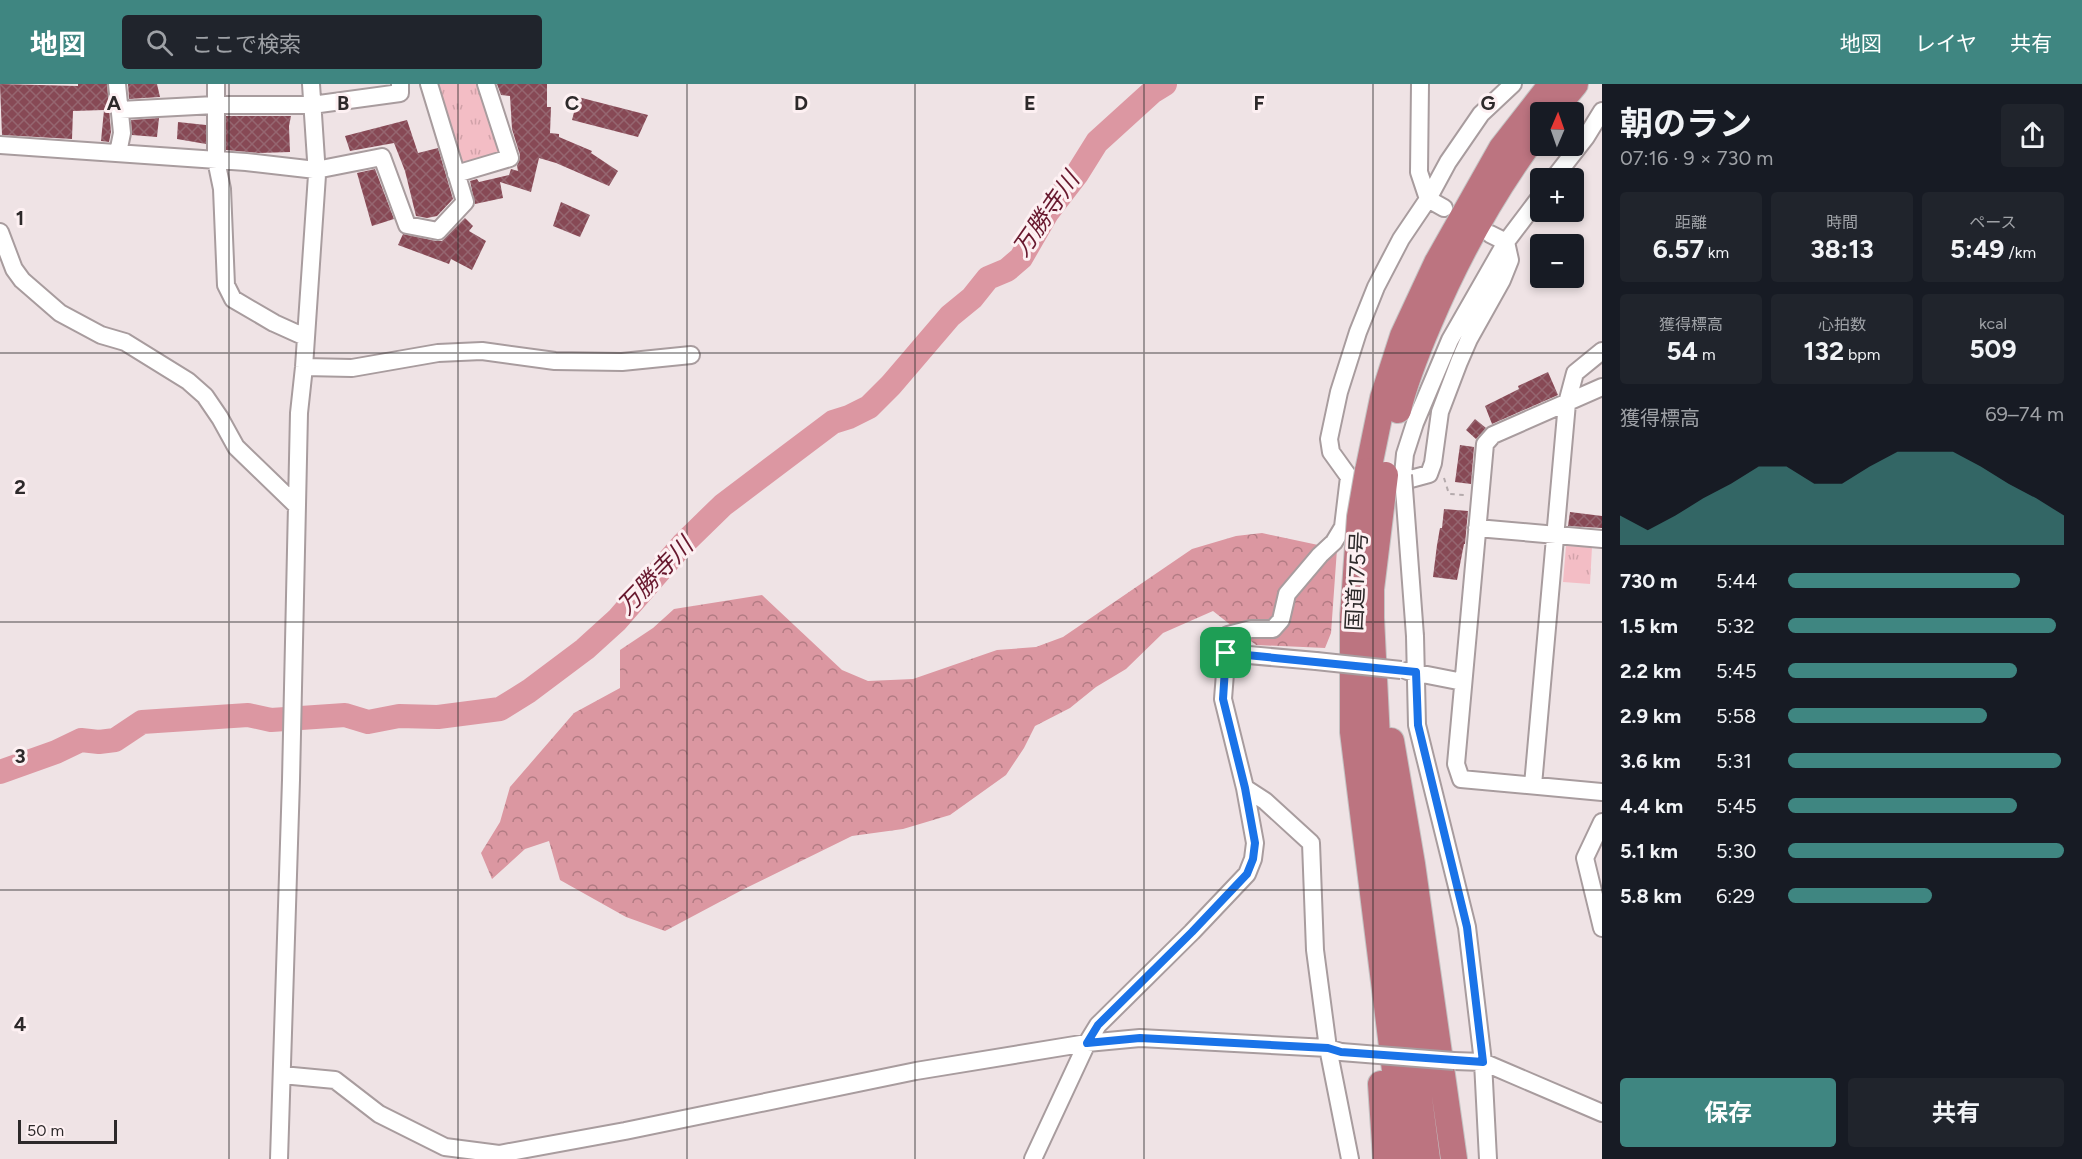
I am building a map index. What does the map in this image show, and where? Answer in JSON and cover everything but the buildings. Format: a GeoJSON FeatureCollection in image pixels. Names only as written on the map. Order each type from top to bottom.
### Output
{"type":"FeatureCollection","features":[{"type":"Feature","properties":{"kind":"highway","name":"国道175号"},"geometry":{"type":"LineString","coordinates":[[1376,475],[1383,398],[1403,336],[1437,263],[1502,148],[1552,84]]}},
{"type":"Feature","properties":{"kind":"highway"},"geometry":{"type":"LineString","coordinates":[[1560,102],[1575,84]]}},
{"type":"Feature","properties":{"kind":"highway","name":"国道175号"},"geometry":{"type":"LineString","coordinates":[[1406,1159],[1353,732],[1352,687],[1362,617],[1360,517],[1390,443],[1400,401],[1417,353],[1451,272],[1530,142]]}},
{"type":"Feature","properties":{"kind":"highway","name":"国道175号"},"geometry":{"type":"LineString","coordinates":[[1362,617],[1372,647],[1380,799],[1427,1159]]}},
{"type":"Feature","properties":{"kind":"highway"},"geometry":{"type":"LineString","coordinates":[[1372,647],[1412,864],[1454,1159]]}},
{"type":"Feature","properties":{"kind":"highway"},"geometry":{"type":"LineString","coordinates":[[1352,687],[1345,743],[1376,1037],[1386,1159]]}},
{"type":"Feature","properties":{"kind":"street"},"geometry":{"type":"LineString","coordinates":[[117,84],[122,133],[118,153]]}},
{"type":"Feature","properties":{"kind":"street"},"geometry":{"type":"LineString","coordinates":[[216,84],[216,160],[222,189],[226,285],[233,299],[274,323],[305,337]]}},
{"type":"Feature","properties":{"kind":"street"},"geometry":{"type":"LineString","coordinates":[[279,1159],[299,413],[316,170],[311,84]]}},
{"type":"Feature","properties":{"kind":"street"},"geometry":{"type":"LineString","coordinates":[[0,144],[316,170],[382,157],[407,225],[438,231],[465,202],[429,84]]}},
{"type":"Feature","properties":{"kind":"street"},"geometry":{"type":"LineString","coordinates":[[456,174],[510,158],[486,84]]}},
{"type":"Feature","properties":{"kind":"street"},"geometry":{"type":"LineString","coordinates":[[1420,84],[1419,172],[1428,199],[1444,208]]}},
{"type":"Feature","properties":{"kind":"street"},"geometry":{"type":"LineString","coordinates":[[120,110],[215,105],[312,105],[405,87]]}},
{"type":"Feature","properties":{"kind":"street"},"geometry":{"type":"LineString","coordinates":[[1506,242],[1509,260],[1503,280],[1469,339],[1455,372],[1440,412],[1429,474],[1396,483],[1331,452],[1329,439],[1339,392],[1358,332],[1376,287],[1448,162],[1481,114],[1516,87]]}},
{"type":"Feature","properties":{"kind":"street"},"geometry":{"type":"LineString","coordinates":[[1584,129],[1602,111]]}},
{"type":"Feature","properties":{"kind":"street"},"geometry":{"type":"LineString","coordinates":[[1033,1159],[1087,1043],[1098,1025],[1247,874],[1253,859],[1255,843],[1245,788],[1223,699],[1228,635],[1251,629],[1273,629],[1281,620],[1287,594],[1334,542],[1376,475],[1405,454],[1415,423],[1450,340],[1506,242],[1530,210]]}},
{"type":"Feature","properties":{"kind":"street"},"geometry":{"type":"LineString","coordinates":[[0,232],[14,269],[21,280],[60,314],[101,335],[125,342],[188,381],[205,396],[236,447],[297,506]]}},
{"type":"Feature","properties":{"kind":"street"},"geometry":{"type":"LineString","coordinates":[[1490,234],[1506,242]]}},
{"type":"Feature","properties":{"kind":"street"},"geometry":{"type":"LineString","coordinates":[[304,367],[352,368],[438,353],[482,351],[565,361],[622,362],[691,355]]}},
{"type":"Feature","properties":{"kind":"street"},"geometry":{"type":"LineString","coordinates":[[1533,785],[1566,403],[1575,372],[1602,351]]}},
{"type":"Feature","properties":{"kind":"street"},"geometry":{"type":"LineString","coordinates":[[1602,387],[1493,435],[1485,444],[1455,764],[1461,779],[1602,792]]}},
{"type":"Feature","properties":{"kind":"street"},"geometry":{"type":"LineString","coordinates":[[1376,475],[1415,636],[1408,671],[1418,725],[1467,927],[1483,1062],[1488,1159]]}},
{"type":"Feature","properties":{"kind":"street"},"geometry":{"type":"LineString","coordinates":[[1477,528],[1602,539]]}},
{"type":"Feature","properties":{"kind":"street"},"geometry":{"type":"LineString","coordinates":[[1226,653],[1408,671],[1462,682]]}},
{"type":"Feature","properties":{"kind":"street"},"geometry":{"type":"LineString","coordinates":[[1245,788],[1265,801],[1311,843],[1315,950],[1334,1050],[1350,1159]]}},
{"type":"Feature","properties":{"kind":"street"},"geometry":{"type":"LineString","coordinates":[[1602,822],[1585,858],[1602,928]]}},
{"type":"Feature","properties":{"kind":"street"},"geometry":{"type":"LineString","coordinates":[[282,1075],[335,1080],[379,1114],[445,1147],[499,1154],[625,1131],[916,1071],[1087,1043],[1140,1038],[1483,1062],[1602,1113]]}},
{"type":"Feature","properties":{"kind":"path"},"geometry":{"type":"LineString","coordinates":[[1449,494],[1480,496]]}},
{"type":"Feature","properties":{"kind":"green space"},"geometry":{"type":"Polygon","coordinates":[[[434,84],[481,84],[505,156],[459,166],[434,84]]]}},
{"type":"Feature","properties":{"kind":"green space"},"geometry":{"type":"Polygon","coordinates":[[[1262,533],[1337,549],[1331,633],[1325,648],[1256,645],[1213,611],[1163,633],[1126,669],[1096,687],[1070,708],[1035,726],[1006,775],[950,815],[903,829],[852,836],[665,931],[626,917],[560,880],[549,841],[525,849],[492,879],[481,853],[500,822],[510,787],[574,713],[620,688],[620,650],[653,628],[674,609],[762,595],[842,670],[868,681],[913,679],[997,650],[1036,647],[1063,637],[1192,549],[1236,536],[1262,533]]]}},
{"type":"Feature","properties":{"kind":"green space"},"geometry":{"type":"Polygon","coordinates":[[[1566,546],[1592,547],[1590,584],[1563,582],[1566,546]]]}},
{"type":"Feature","properties":{"kind":"waterway","name":"万勝寺川"},"geometry":{"type":"LineString","coordinates":[[0,772],[56,752],[81,740],[99,742],[115,740],[142,722],[248,715],[271,720],[345,715],[368,722],[399,716],[438,717],[500,709],[529,691],[585,649],[617,620],[683,544],[723,505],[833,422],[869,407],[891,385],[950,316],[972,298],[988,278],[1007,270],[1021,258],[1047,213],[1077,174],[1097,142],[1152,92],[1165,84]]}},
{"type":"Feature","properties":{"kind":"route"},"geometry":{"type":"LineString","coordinates":[[1226,653],[1416,672],[1418,725],[1467,927],[1483,1062],[1341,1052],[1328,1048],[1140,1038],[1087,1043],[1098,1025],[1247,874],[1253,859],[1255,843],[1245,788],[1223,699],[1226,653]]}}]}
